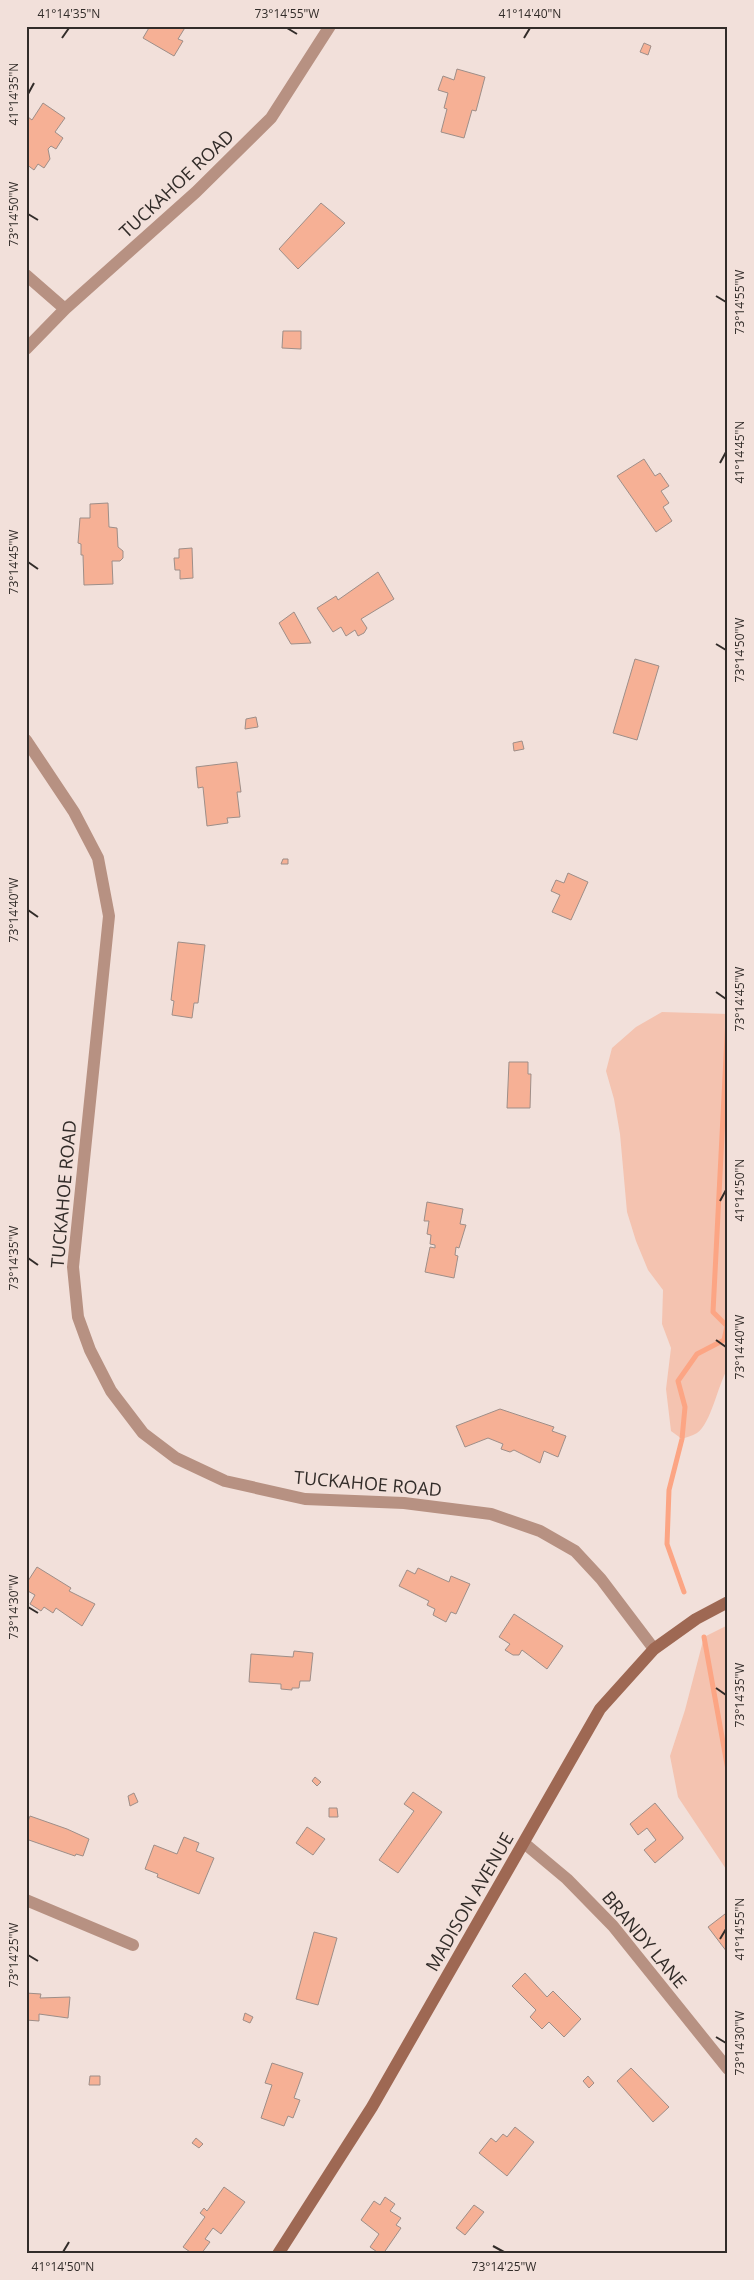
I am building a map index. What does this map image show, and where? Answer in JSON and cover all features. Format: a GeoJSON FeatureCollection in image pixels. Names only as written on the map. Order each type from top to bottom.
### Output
{"type":"FeatureCollection","features":[{"type":"Feature","properties":{"kind":"street","name":"TUCKAHOE ROAD"},"geometry":{"type":"LineString","coordinates":[[26,349],[65,310],[196,192],[272,118],[330,26]]}},
{"type":"Feature","properties":{"kind":"street"},"geometry":{"type":"LineString","coordinates":[[26,275],[65,310]]}},
{"type":"Feature","properties":{"kind":"street","name":"TUCKAHOE ROAD"},"geometry":{"type":"LineString","coordinates":[[26,740],[74,812],[98,858],[109,916],[73,1267],[78,1317],[90,1350],[111,1391],[143,1433],[176,1458],[225,1480],[305,1498],[404,1503],[491,1514],[540,1531],[575,1551],[601,1579],[654,1649]]}},
{"type":"Feature","properties":{"kind":"street","name":"MADISON AVENUE"},"geometry":{"type":"LineString","coordinates":[[278,2254],[372,2107],[600,1710],[654,1649],[696,1619],[728,1602]]}},
{"type":"Feature","properties":{"kind":"street","name":"BRANDY LANE"},"geometry":{"type":"LineString","coordinates":[[524,1843],[567,1879],[613,1926],[728,2069]]}},
{"type":"Feature","properties":{"kind":"street"},"geometry":{"type":"LineString","coordinates":[[26,1900],[133,1945]]}},
{"type":"Feature","properties":{"kind":"shaded area"},"geometry":{"type":"Polygon","coordinates":[[[662,1012],[728,1014],[728,1368],[702,1428],[697,1433],[682,1439],[671,1431],[666,1389],[671,1348],[662,1324],[663,1290],[648,1270],[627,1212],[620,1134],[614,1099],[606,1071],[612,1048],[636,1027],[662,1012]]]}},
{"type":"Feature","properties":{"kind":"shaded area"},"geometry":{"type":"Polygon","coordinates":[[[728,1625],[728,1872],[678,1797],[670,1756],[685,1710],[704,1637],[728,1625]]]}},
{"type":"Feature","properties":{"kind":"building"},"geometry":{"type":"Polygon","coordinates":[[[150,26],[186,26],[178,39],[183,41],[174,56],[143,38],[150,26]]]}},
{"type":"Feature","properties":{"kind":"building"},"geometry":{"type":"Polygon","coordinates":[[[644,43],[651,46],[648,55],[640,52],[644,43]]]}},
{"type":"Feature","properties":{"kind":"building"},"geometry":{"type":"Polygon","coordinates":[[[457,69],[485,77],[476,111],[472,110],[464,138],[441,132],[447,109],[444,108],[448,93],[438,90],[443,76],[454,80],[457,69]]]}},
{"type":"Feature","properties":{"kind":"building"},"geometry":{"type":"Polygon","coordinates":[[[43,103],[65,118],[55,132],[63,138],[56,149],[51,146],[48,149],[50,159],[44,168],[38,164],[34,170],[26,164],[26,119],[28,117],[32,120],[43,103]]]}},
{"type":"Feature","properties":{"kind":"building"},"geometry":{"type":"Polygon","coordinates":[[[321,203],[345,223],[298,269],[279,249],[321,203]]]}},
{"type":"Feature","properties":{"kind":"building"},"geometry":{"type":"Polygon","coordinates":[[[283,331],[301,331],[301,349],[282,348],[283,331]]]}},
{"type":"Feature","properties":{"kind":"building"},"geometry":{"type":"Polygon","coordinates":[[[644,459],[655,476],[660,473],[669,486],[661,491],[669,503],[663,507],[672,521],[656,532],[617,476],[644,459]]]}},
{"type":"Feature","properties":{"kind":"building"},"geometry":{"type":"Polygon","coordinates":[[[108,503],[109,527],[117,528],[118,547],[123,551],[123,558],[120,561],[112,561],[113,584],[84,585],[83,555],[81,555],[81,544],[78,543],[80,518],[90,518],[90,504],[108,503]]]}},
{"type":"Feature","properties":{"kind":"building"},"geometry":{"type":"Polygon","coordinates":[[[192,548],[193,578],[180,579],[180,570],[175,570],[174,558],[179,558],[179,549],[192,548]]]}},
{"type":"Feature","properties":{"kind":"building"},"geometry":{"type":"Polygon","coordinates":[[[378,572],[394,599],[361,619],[367,628],[364,633],[358,636],[355,630],[346,636],[341,627],[333,632],[317,608],[336,596],[338,600],[378,572]]]}},
{"type":"Feature","properties":{"kind":"building"},"geometry":{"type":"Polygon","coordinates":[[[294,612],[311,643],[291,644],[279,623],[294,612]]]}},
{"type":"Feature","properties":{"kind":"building"},"geometry":{"type":"Polygon","coordinates":[[[635,659],[659,666],[637,740],[613,733],[635,659]]]}},
{"type":"Feature","properties":{"kind":"building"},"geometry":{"type":"Polygon","coordinates":[[[256,717],[258,727],[245,729],[246,719],[256,717]]]}},
{"type":"Feature","properties":{"kind":"building"},"geometry":{"type":"Polygon","coordinates":[[[522,741],[524,749],[514,751],[513,743],[522,741]]]}},
{"type":"Feature","properties":{"kind":"building"},"geometry":{"type":"Polygon","coordinates":[[[237,762],[241,792],[237,792],[240,817],[227,818],[228,823],[207,826],[203,787],[198,788],[196,767],[237,762]]]}},
{"type":"Feature","properties":{"kind":"building"},"geometry":{"type":"Polygon","coordinates":[[[283,859],[288,859],[288,864],[281,864],[283,859]]]}},
{"type":"Feature","properties":{"kind":"building"},"geometry":{"type":"Polygon","coordinates":[[[568,873],[588,882],[571,920],[552,912],[560,895],[551,891],[556,880],[564,883],[568,873]]]}},
{"type":"Feature","properties":{"kind":"building"},"geometry":{"type":"Polygon","coordinates":[[[178,942],[205,945],[198,1003],[194,1003],[192,1018],[172,1015],[174,1001],[171,1000],[178,942]]]}},
{"type":"Feature","properties":{"kind":"building"},"geometry":{"type":"Polygon","coordinates":[[[509,1062],[528,1062],[528,1074],[531,1074],[530,1108],[507,1108],[509,1062]]]}},
{"type":"Feature","properties":{"kind":"building"},"geometry":{"type":"Polygon","coordinates":[[[427,1202],[463,1209],[460,1224],[466,1225],[459,1248],[456,1247],[455,1255],[458,1256],[454,1278],[425,1272],[430,1247],[435,1248],[435,1245],[430,1244],[431,1235],[427,1234],[429,1221],[424,1221],[427,1202]]]}},
{"type":"Feature","properties":{"kind":"building"},"geometry":{"type":"Polygon","coordinates":[[[500,1409],[554,1427],[552,1431],[566,1436],[558,1457],[544,1451],[540,1463],[514,1450],[510,1452],[501,1449],[503,1444],[488,1438],[465,1447],[456,1426],[500,1409]]]}},
{"type":"Feature","properties":{"kind":"building"},"geometry":{"type":"Polygon","coordinates":[[[37,1567],[71,1588],[69,1591],[95,1604],[82,1626],[56,1608],[53,1613],[44,1607],[41,1611],[30,1604],[35,1595],[26,1590],[26,1584],[37,1567]]]}},
{"type":"Feature","properties":{"kind":"building"},"geometry":{"type":"Polygon","coordinates":[[[418,1568],[449,1582],[451,1576],[470,1584],[456,1614],[451,1612],[446,1622],[433,1615],[435,1609],[427,1605],[429,1601],[399,1586],[407,1570],[415,1574],[418,1568]]]}},
{"type":"Feature","properties":{"kind":"building"},"geometry":{"type":"Polygon","coordinates":[[[514,1614],[563,1646],[547,1669],[522,1650],[519,1655],[513,1655],[505,1650],[510,1644],[499,1637],[514,1614]]]}},
{"type":"Feature","properties":{"kind":"building"},"geometry":{"type":"Polygon","coordinates":[[[294,1651],[313,1653],[310,1681],[300,1681],[299,1688],[292,1688],[292,1690],[281,1689],[281,1684],[249,1682],[251,1654],[293,1657],[294,1651]]]}},
{"type":"Feature","properties":{"kind":"building"},"geometry":{"type":"Polygon","coordinates":[[[315,1777],[321,1782],[317,1786],[312,1781],[315,1777]]]}},
{"type":"Feature","properties":{"kind":"building"},"geometry":{"type":"Polygon","coordinates":[[[413,1792],[442,1812],[398,1873],[379,1860],[414,1811],[404,1804],[413,1792]]]}},
{"type":"Feature","properties":{"kind":"building"},"geometry":{"type":"Polygon","coordinates":[[[134,1793],[138,1802],[130,1806],[128,1796],[134,1793]]]}},
{"type":"Feature","properties":{"kind":"building"},"geometry":{"type":"Polygon","coordinates":[[[655,1803],[683,1839],[655,1863],[644,1850],[656,1840],[647,1828],[638,1835],[630,1824],[655,1803]]]}},
{"type":"Feature","properties":{"kind":"building"},"geometry":{"type":"Polygon","coordinates":[[[329,1808],[337,1808],[338,1817],[329,1817],[329,1808]]]}},
{"type":"Feature","properties":{"kind":"building"},"geometry":{"type":"Polygon","coordinates":[[[30,1816],[89,1839],[83,1856],[76,1854],[75,1856],[26,1839],[26,1827],[30,1816]]]}},
{"type":"Feature","properties":{"kind":"building"},"geometry":{"type":"Polygon","coordinates":[[[307,1827],[325,1839],[313,1855],[296,1843],[307,1827]]]}},
{"type":"Feature","properties":{"kind":"building"},"geometry":{"type":"Polygon","coordinates":[[[184,1837],[199,1843],[196,1851],[214,1858],[199,1894],[157,1877],[158,1874],[145,1869],[154,1845],[177,1854],[184,1837]]]}},
{"type":"Feature","properties":{"kind":"building"},"geometry":{"type":"Polygon","coordinates":[[[725,1914],[728,1918],[727,1952],[708,1927],[725,1914]]]}},
{"type":"Feature","properties":{"kind":"building"},"geometry":{"type":"Polygon","coordinates":[[[314,1932],[337,1938],[318,2005],[296,1999],[314,1932]]]}},
{"type":"Feature","properties":{"kind":"building"},"geometry":{"type":"Polygon","coordinates":[[[525,1973],[547,1997],[553,1991],[581,2019],[564,2037],[549,2022],[542,2029],[530,2017],[536,2010],[512,1986],[525,1973]]]}},
{"type":"Feature","properties":{"kind":"building"},"geometry":{"type":"Polygon","coordinates":[[[26,1993],[41,1994],[40,1998],[70,1997],[68,2018],[39,2014],[39,2021],[26,2020],[26,1993]]]}},
{"type":"Feature","properties":{"kind":"building"},"geometry":{"type":"Polygon","coordinates":[[[245,2013],[253,2017],[250,2023],[243,2020],[245,2013]]]}},
{"type":"Feature","properties":{"kind":"building"},"geometry":{"type":"Polygon","coordinates":[[[272,2063],[303,2073],[294,2098],[300,2100],[293,2118],[288,2116],[284,2126],[261,2118],[272,2085],[265,2083],[272,2063]]]}},
{"type":"Feature","properties":{"kind":"building"},"geometry":{"type":"Polygon","coordinates":[[[631,2068],[669,2107],[653,2122],[617,2081],[631,2068]]]}},
{"type":"Feature","properties":{"kind":"building"},"geometry":{"type":"Polygon","coordinates":[[[90,2076],[100,2076],[100,2085],[89,2085],[90,2076]]]}},
{"type":"Feature","properties":{"kind":"building"},"geometry":{"type":"Polygon","coordinates":[[[588,2076],[594,2083],[589,2088],[583,2081],[588,2076]]]}},
{"type":"Feature","properties":{"kind":"building"},"geometry":{"type":"Polygon","coordinates":[[[515,2127],[534,2142],[507,2176],[479,2153],[491,2138],[496,2142],[503,2134],[507,2137],[515,2127]]]}},
{"type":"Feature","properties":{"kind":"building"},"geometry":{"type":"Polygon","coordinates":[[[196,2138],[203,2144],[199,2148],[192,2143],[196,2138]]]}},
{"type":"Feature","properties":{"kind":"building"},"geometry":{"type":"Polygon","coordinates":[[[224,2187],[245,2202],[221,2234],[213,2228],[205,2239],[210,2242],[201,2254],[193,2254],[183,2247],[205,2217],[200,2213],[204,2208],[207,2211],[224,2187]]]}},
{"type":"Feature","properties":{"kind":"building"},"geometry":{"type":"Polygon","coordinates":[[[385,2197],[395,2204],[390,2211],[401,2218],[396,2225],[401,2228],[383,2254],[380,2254],[370,2247],[379,2234],[361,2220],[374,2201],[380,2205],[385,2197]]]}},
{"type":"Feature","properties":{"kind":"building"},"geometry":{"type":"Polygon","coordinates":[[[474,2205],[484,2212],[465,2235],[456,2228],[474,2205]]]}},
{"type":"Feature","properties":{"kind":"waterway"},"geometry":{"type":"LineString","coordinates":[[684,1592],[667,1544],[669,1490],[682,1439],[685,1407],[678,1381],[697,1354],[724,1340],[727,1326],[713,1312],[728,1018]]}},
{"type":"Feature","properties":{"kind":"waterway"},"geometry":{"type":"LineString","coordinates":[[704,1637],[728,1770]]}}]}
